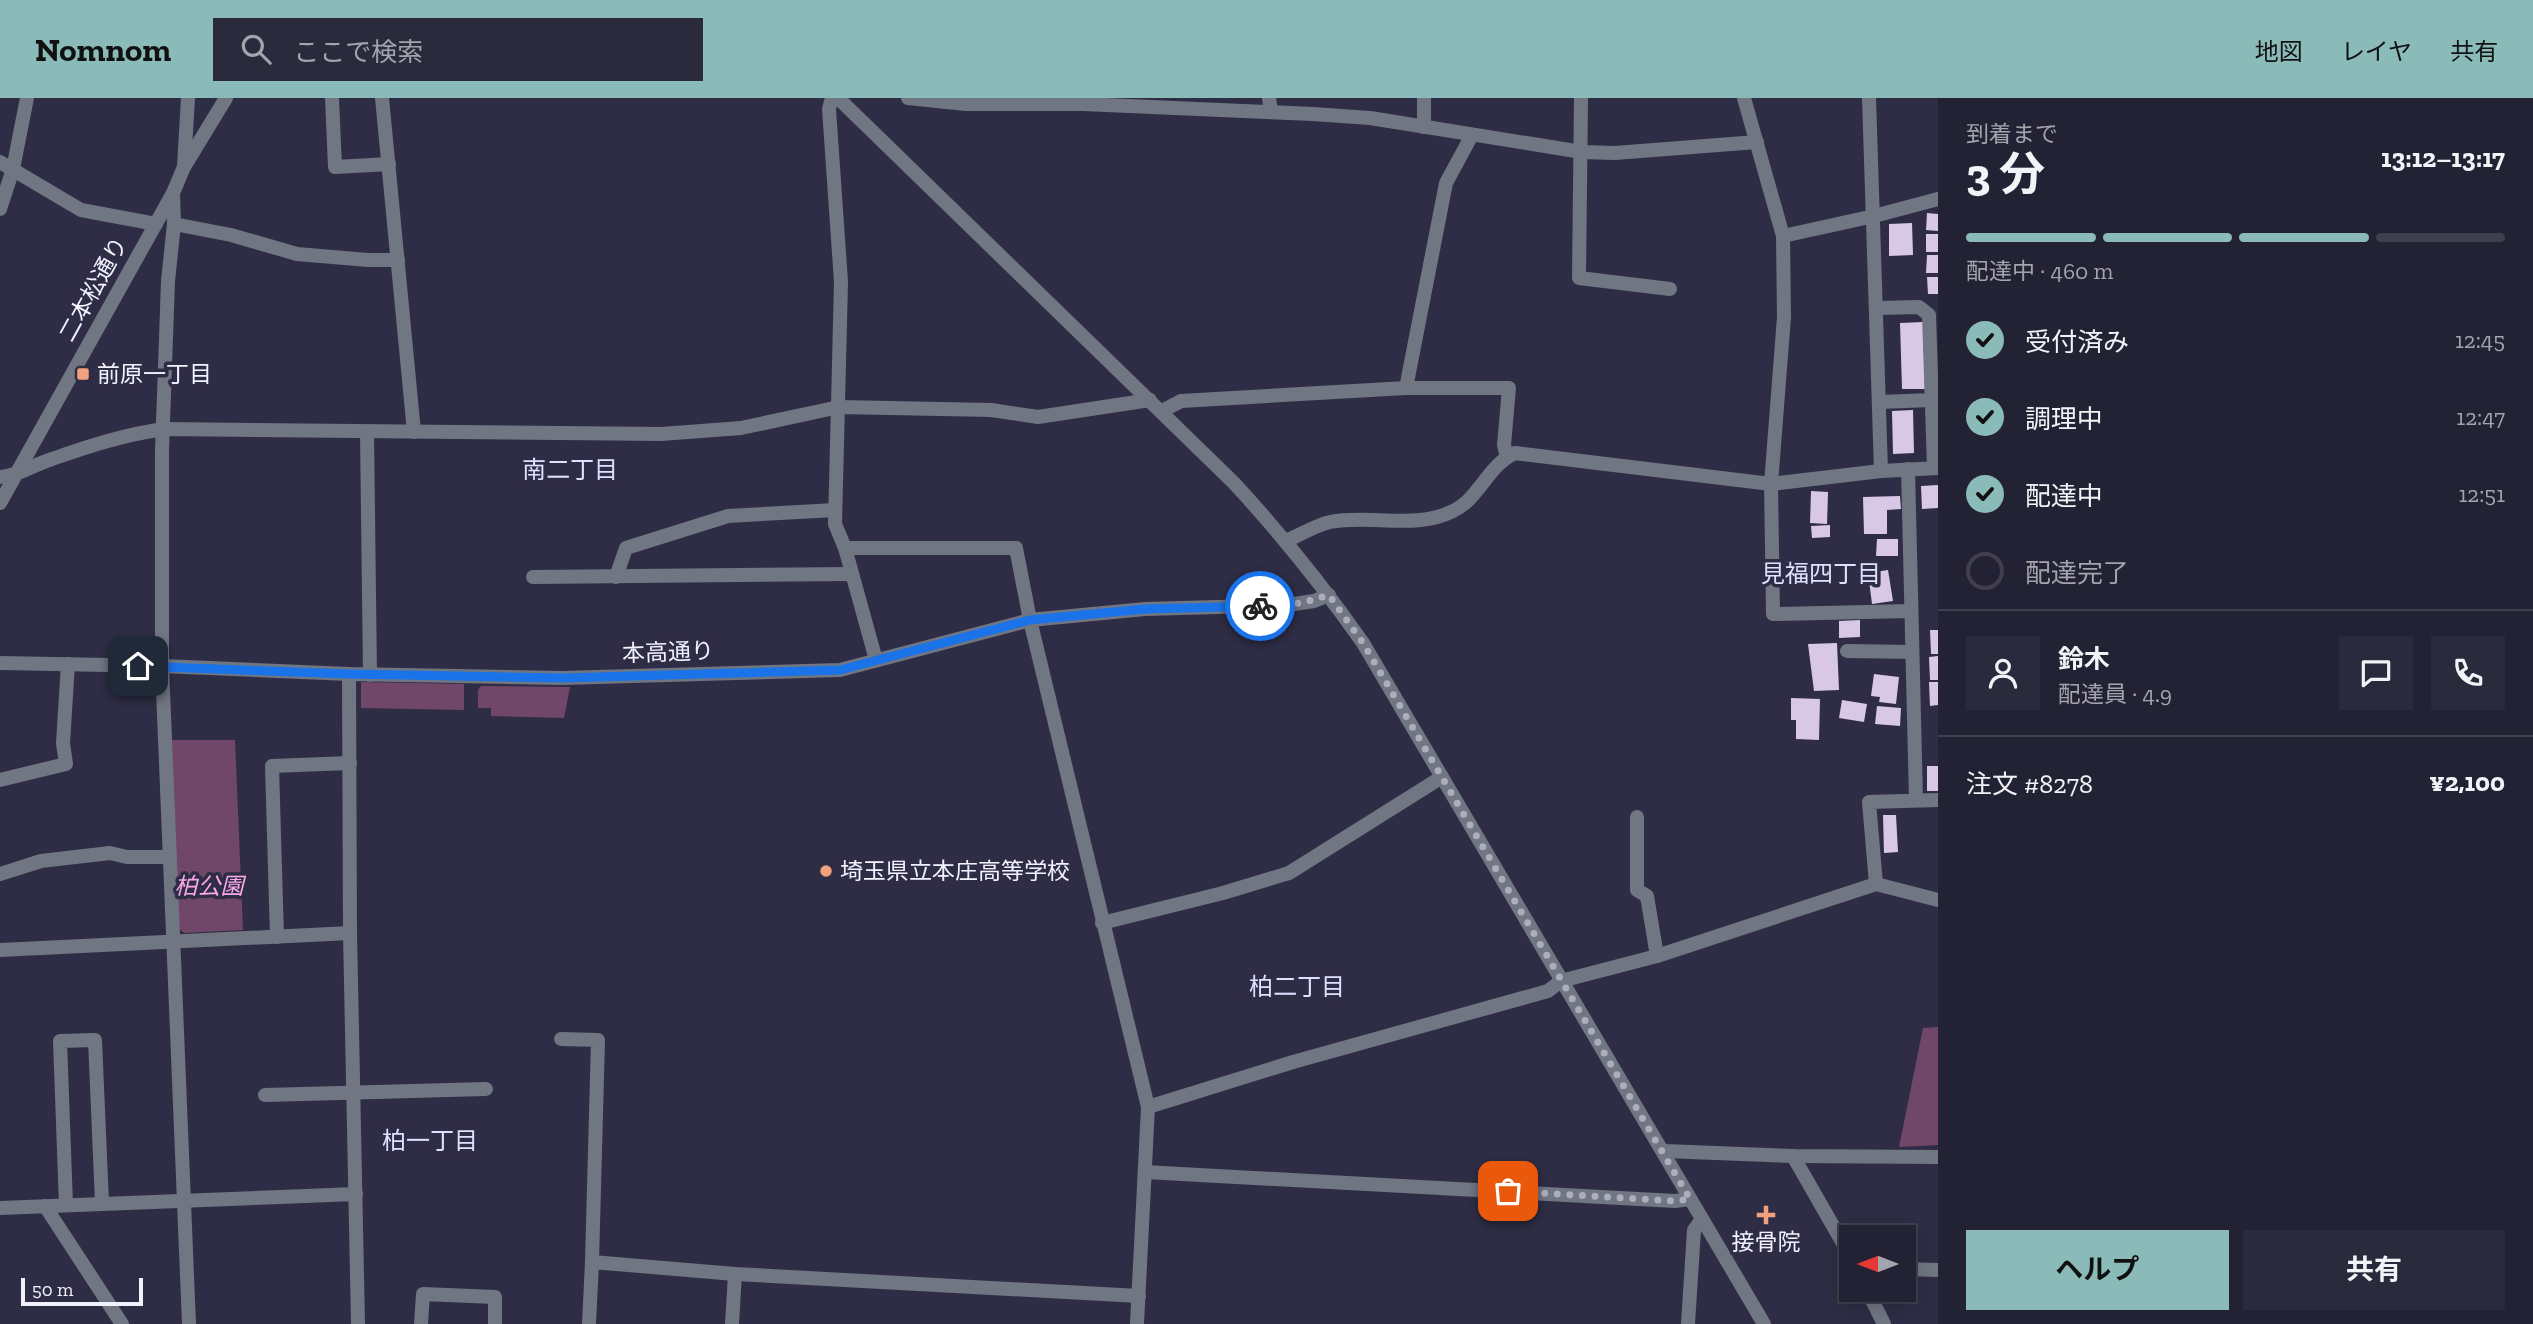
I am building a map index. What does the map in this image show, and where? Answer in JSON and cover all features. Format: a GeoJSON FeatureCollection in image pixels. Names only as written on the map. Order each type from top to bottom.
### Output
{"type":"FeatureCollection","features":[{"type":"Feature","properties":{"kind":"street"},"geometry":{"type":"LineString","coordinates":[[0,209],[7,166],[27,98]]}},
{"type":"Feature","properties":{"kind":"street"},"geometry":{"type":"LineString","coordinates":[[184,167],[188,98]]}},
{"type":"Feature","properties":{"kind":"street","name":"二本松通り"},"geometry":{"type":"LineString","coordinates":[[0,503],[7,476],[156,225],[184,167],[226,98]]}},
{"type":"Feature","properties":{"kind":"street"},"geometry":{"type":"LineString","coordinates":[[332,98],[335,167],[389,164]]}},
{"type":"Feature","properties":{"kind":"street"},"geometry":{"type":"LineString","coordinates":[[382,98],[414,432]]}},
{"type":"Feature","properties":{"kind":"street"},"geometry":{"type":"LineString","coordinates":[[832,98],[829,109],[842,282],[835,524],[845,548],[876,660]]}},
{"type":"Feature","properties":{"kind":"street"},"geometry":{"type":"LineString","coordinates":[[838,98],[1234,483],[1286,541],[1329,595],[1363,643],[1764,1324]]}},
{"type":"Feature","properties":{"kind":"street"},"geometry":{"type":"LineString","coordinates":[[908,98],[1083,104],[1270,105],[1582,152],[1615,153],[1757,142]]}},
{"type":"Feature","properties":{"kind":"street"},"geometry":{"type":"LineString","coordinates":[[1424,98],[1424,127]]}},
{"type":"Feature","properties":{"kind":"street"},"geometry":{"type":"LineString","coordinates":[[1581,98],[1579,278],[1670,289]]}},
{"type":"Feature","properties":{"kind":"street"},"geometry":{"type":"LineString","coordinates":[[1744,98],[1783,236],[1784,317],[1771,484],[1773,614],[1912,611]]}},
{"type":"Feature","properties":{"kind":"street"},"geometry":{"type":"LineString","coordinates":[[1869,98],[1881,471]]}},
{"type":"Feature","properties":{"kind":"street"},"geometry":{"type":"LineString","coordinates":[[1406,388],[1446,183],[1472,135]]}},
{"type":"Feature","properties":{"kind":"street"},"geometry":{"type":"LineString","coordinates":[[7,166],[81,210],[156,225]]}},
{"type":"Feature","properties":{"kind":"street"},"geometry":{"type":"LineString","coordinates":[[173,193],[174,225],[162,452],[162,666],[188,1324]]}},
{"type":"Feature","properties":{"kind":"street"},"geometry":{"type":"LineString","coordinates":[[1783,236],[1938,199]]}},
{"type":"Feature","properties":{"kind":"street"},"geometry":{"type":"LineString","coordinates":[[174,225],[231,235],[297,254],[398,260]]}},
{"type":"Feature","properties":{"kind":"street"},"geometry":{"type":"LineString","coordinates":[[1286,541],[1329,522],[1438,517],[1454,511],[1466,502],[1507,457],[1525,453],[1771,484],[1881,471],[1936,468],[1930,315],[1919,307],[1877,308]]}},
{"type":"Feature","properties":{"kind":"street"},"geometry":{"type":"LineString","coordinates":[[1162,411],[1181,401],[1406,388],[1509,388],[1504,446],[1507,457]]}},
{"type":"Feature","properties":{"kind":"street"},"geometry":{"type":"LineString","coordinates":[[7,476],[49,459],[136,433],[165,429],[661,434],[741,428],[839,407],[991,410],[1038,417],[1150,400]]}},
{"type":"Feature","properties":{"kind":"street"},"geometry":{"type":"LineString","coordinates":[[1879,401],[1932,400]]}},
{"type":"Feature","properties":{"kind":"street"},"geometry":{"type":"LineString","coordinates":[[367,432],[370,675]]}},
{"type":"Feature","properties":{"kind":"street"},"geometry":{"type":"LineString","coordinates":[[1908,469],[1916,800]]}},
{"type":"Feature","properties":{"kind":"street"},"geometry":{"type":"LineString","coordinates":[[616,577],[626,548],[692,526],[728,516],[835,510]]}},
{"type":"Feature","properties":{"kind":"street"},"geometry":{"type":"LineString","coordinates":[[845,548],[1016,548],[1030,620],[1148,1107],[1137,1324]]}},
{"type":"Feature","properties":{"kind":"street"},"geometry":{"type":"LineString","coordinates":[[533,577],[852,574]]}},
{"type":"Feature","properties":{"kind":"street","name":"本高通り"},"geometry":{"type":"LineString","coordinates":[[0,663],[162,666],[370,675],[562,678],[840,670],[1030,620],[1145,609],[1287,605],[1314,601],[1329,595]]}},
{"type":"Feature","properties":{"kind":"street"},"geometry":{"type":"LineString","coordinates":[[1847,651],[1912,652]]}},
{"type":"Feature","properties":{"kind":"street"},"geometry":{"type":"LineString","coordinates":[[0,780],[66,764],[64,743],[68,664]]}},
{"type":"Feature","properties":{"kind":"street"},"geometry":{"type":"LineString","coordinates":[[349,674],[350,933],[358,1324]]}},
{"type":"Feature","properties":{"kind":"street"},"geometry":{"type":"LineString","coordinates":[[277,937],[272,766],[350,763]]}},
{"type":"Feature","properties":{"kind":"street"},"geometry":{"type":"LineString","coordinates":[[1102,923],[1223,893],[1289,873],[1442,777]]}},
{"type":"Feature","properties":{"kind":"street"},"geometry":{"type":"LineString","coordinates":[[1876,884],[1870,802],[1938,800]]}},
{"type":"Feature","properties":{"kind":"street"},"geometry":{"type":"LineString","coordinates":[[1637,817],[1637,890],[1647,896],[1657,956]]}},
{"type":"Feature","properties":{"kind":"street"},"geometry":{"type":"LineString","coordinates":[[0,874],[41,860],[110,853],[127,858],[170,857]]}},
{"type":"Feature","properties":{"kind":"street"},"geometry":{"type":"LineString","coordinates":[[1148,1107],[1293,1062],[1548,991],[1561,981],[1657,956],[1876,884],[1938,900]]}},
{"type":"Feature","properties":{"kind":"street"},"geometry":{"type":"LineString","coordinates":[[0,950],[350,933]]}},
{"type":"Feature","properties":{"kind":"street"},"geometry":{"type":"LineString","coordinates":[[561,1039],[598,1040],[589,1324]]}},
{"type":"Feature","properties":{"kind":"street"},"geometry":{"type":"LineString","coordinates":[[66,1205],[60,1041],[95,1040],[102,1203]]}},
{"type":"Feature","properties":{"kind":"street"},"geometry":{"type":"LineString","coordinates":[[265,1095],[353,1095],[486,1089]]}},
{"type":"Feature","properties":{"kind":"street"},"geometry":{"type":"LineString","coordinates":[[1664,1152],[1938,1157]]}},
{"type":"Feature","properties":{"kind":"street"},"geometry":{"type":"LineString","coordinates":[[1793,1156],[1839,1236]]}},
{"type":"Feature","properties":{"kind":"street"},"geometry":{"type":"LineString","coordinates":[[1145,1172],[1675,1201],[1690,1199]]}},
{"type":"Feature","properties":{"kind":"street"},"geometry":{"type":"LineString","coordinates":[[0,1208],[356,1194]]}},
{"type":"Feature","properties":{"kind":"street"},"geometry":{"type":"LineString","coordinates":[[46,1206],[122,1324]]}},
{"type":"Feature","properties":{"kind":"street"},"geometry":{"type":"LineString","coordinates":[[1688,1324],[1694,1230],[1702,1219]]}},
{"type":"Feature","properties":{"kind":"street"},"geometry":{"type":"LineString","coordinates":[[592,1262],[734,1274],[1139,1296]]}},
{"type":"Feature","properties":{"kind":"street"},"geometry":{"type":"LineString","coordinates":[[1916,1269],[1938,1270]]}},
{"type":"Feature","properties":{"kind":"street"},"geometry":{"type":"LineString","coordinates":[[732,1324],[734,1274]]}},
{"type":"Feature","properties":{"kind":"street"},"geometry":{"type":"LineString","coordinates":[[421,1324],[423,1294],[495,1297],[495,1324]]}},
{"type":"Feature","properties":{"kind":"street"},"geometry":{"type":"LineString","coordinates":[[1873,1302],[1884,1324]]}},
{"type":"Feature","properties":{"kind":"green space"},"geometry":{"type":"Polygon","coordinates":[[[361,682],[464,684],[464,710],[361,708],[361,682]]]}},
{"type":"Feature","properties":{"kind":"green space"},"geometry":{"type":"Polygon","coordinates":[[[481,686],[570,687],[564,718],[491,716],[491,708],[478,708],[478,690],[481,686]]]}},
{"type":"Feature","properties":{"kind":"green space","name":"柏公園"},"geometry":{"type":"Polygon","coordinates":[[[171,740],[235,740],[243,930],[184,933],[177,927],[171,740]]]}},
{"type":"Feature","properties":{"kind":"green space"},"geometry":{"type":"Polygon","coordinates":[[[1938,1027],[1938,1145],[1899,1147],[1923,1028],[1938,1027]]]}},
{"type":"Feature","properties":{"kind":"building"},"geometry":{"type":"Polygon","coordinates":[[[1927,213],[1938,214],[1938,231],[1926,230],[1927,213]]]}},
{"type":"Feature","properties":{"kind":"building"},"geometry":{"type":"Polygon","coordinates":[[[1912,223],[1913,255],[1889,256],[1889,224],[1912,223]]]}},
{"type":"Feature","properties":{"kind":"building"},"geometry":{"type":"Polygon","coordinates":[[[1926,234],[1938,234],[1938,252],[1926,252],[1926,234]]]}},
{"type":"Feature","properties":{"kind":"building"},"geometry":{"type":"Polygon","coordinates":[[[1927,255],[1938,255],[1938,273],[1926,273],[1927,255]]]}},
{"type":"Feature","properties":{"kind":"building"},"geometry":{"type":"Polygon","coordinates":[[[1927,277],[1938,277],[1938,294],[1928,294],[1927,277]]]}},
{"type":"Feature","properties":{"kind":"building"},"geometry":{"type":"Polygon","coordinates":[[[1923,322],[1925,389],[1902,389],[1900,323],[1923,322]]]}},
{"type":"Feature","properties":{"kind":"building"},"geometry":{"type":"Polygon","coordinates":[[[1913,410],[1914,453],[1893,454],[1892,411],[1913,410]]]}},
{"type":"Feature","properties":{"kind":"building"},"geometry":{"type":"Polygon","coordinates":[[[1938,485],[1938,508],[1922,509],[1921,486],[1938,485]]]}},
{"type":"Feature","properties":{"kind":"building"},"geometry":{"type":"Polygon","coordinates":[[[1811,491],[1828,492],[1827,524],[1810,523],[1811,491]]]}},
{"type":"Feature","properties":{"kind":"building"},"geometry":{"type":"Polygon","coordinates":[[[1900,496],[1901,509],[1887,510],[1887,534],[1864,534],[1863,497],[1900,496]]]}},
{"type":"Feature","properties":{"kind":"building"},"geometry":{"type":"Polygon","coordinates":[[[1830,525],[1830,537],[1812,538],[1811,526],[1830,525]]]}},
{"type":"Feature","properties":{"kind":"building"},"geometry":{"type":"Polygon","coordinates":[[[1877,539],[1898,539],[1898,556],[1876,556],[1877,539]]]}},
{"type":"Feature","properties":{"kind":"building"},"geometry":{"type":"Polygon","coordinates":[[[1888,570],[1893,601],[1872,604],[1868,573],[1888,570]]]}},
{"type":"Feature","properties":{"kind":"building"},"geometry":{"type":"Polygon","coordinates":[[[1860,620],[1860,637],[1839,638],[1839,621],[1860,620]]]}},
{"type":"Feature","properties":{"kind":"building"},"geometry":{"type":"Polygon","coordinates":[[[1930,630],[1938,630],[1938,654],[1931,654],[1930,630]]]}},
{"type":"Feature","properties":{"kind":"building"},"geometry":{"type":"Polygon","coordinates":[[[1837,643],[1839,690],[1814,691],[1808,644],[1837,643]]]}},
{"type":"Feature","properties":{"kind":"building"},"geometry":{"type":"Polygon","coordinates":[[[1938,656],[1938,680],[1930,680],[1929,657],[1938,656]]]}},
{"type":"Feature","properties":{"kind":"building"},"geometry":{"type":"Polygon","coordinates":[[[1874,674],[1899,677],[1896,704],[1879,702],[1880,697],[1871,696],[1874,674]]]}},
{"type":"Feature","properties":{"kind":"building"},"geometry":{"type":"Polygon","coordinates":[[[1929,682],[1938,682],[1938,705],[1930,706],[1929,682]]]}},
{"type":"Feature","properties":{"kind":"building"},"geometry":{"type":"Polygon","coordinates":[[[1791,698],[1820,699],[1819,740],[1796,739],[1796,720],[1791,720],[1791,698]]]}},
{"type":"Feature","properties":{"kind":"building"},"geometry":{"type":"Polygon","coordinates":[[[1842,700],[1867,704],[1864,722],[1839,718],[1842,700]]]}},
{"type":"Feature","properties":{"kind":"building"},"geometry":{"type":"Polygon","coordinates":[[[1877,706],[1901,708],[1900,726],[1875,724],[1877,706]]]}},
{"type":"Feature","properties":{"kind":"building"},"geometry":{"type":"Polygon","coordinates":[[[1927,766],[1938,766],[1938,791],[1927,791],[1927,766]]]}},
{"type":"Feature","properties":{"kind":"building"},"geometry":{"type":"Polygon","coordinates":[[[1883,815],[1896,815],[1898,852],[1884,853],[1883,815]]]}},
{"type":"Feature","properties":{"kind":"way so far"},"geometry":{"type":"LineString","coordinates":[[1260,606],[1314,601],[1329,595],[1363,643],[1690,1199],[1675,1201],[1508,1191]]}},
{"type":"Feature","properties":{"kind":"place","name":"前原一丁目"},"geometry":{"type":"Point","coordinates":[83,374]}},
{"type":"Feature","properties":{"kind":"place","name":"埼玉県立本庄高等学校"},"geometry":{"type":"Point","coordinates":[826,871]}},
{"type":"Feature","properties":{"kind":"place","name":"接骨院"},"geometry":{"type":"Point","coordinates":[1766,1215]}},
{"type":"Feature","properties":{"kind":"district","name":"南二丁目"},"geometry":{"type":"Point","coordinates":[570,470]}},
{"type":"Feature","properties":{"kind":"district","name":"見福四丁目"},"geometry":{"type":"Point","coordinates":[1821,574]}},
{"type":"Feature","properties":{"kind":"district","name":"柏二丁目"},"geometry":{"type":"Point","coordinates":[1297,987]}},
{"type":"Feature","properties":{"kind":"district","name":"柏一丁目"},"geometry":{"type":"Point","coordinates":[430,1141]}},
{"type":"Feature","properties":{"kind":"route"},"geometry":{"type":"LineString","coordinates":[[138,666],[562,678],[840,670],[1030,620],[1145,609],[1260,606]]}}]}
